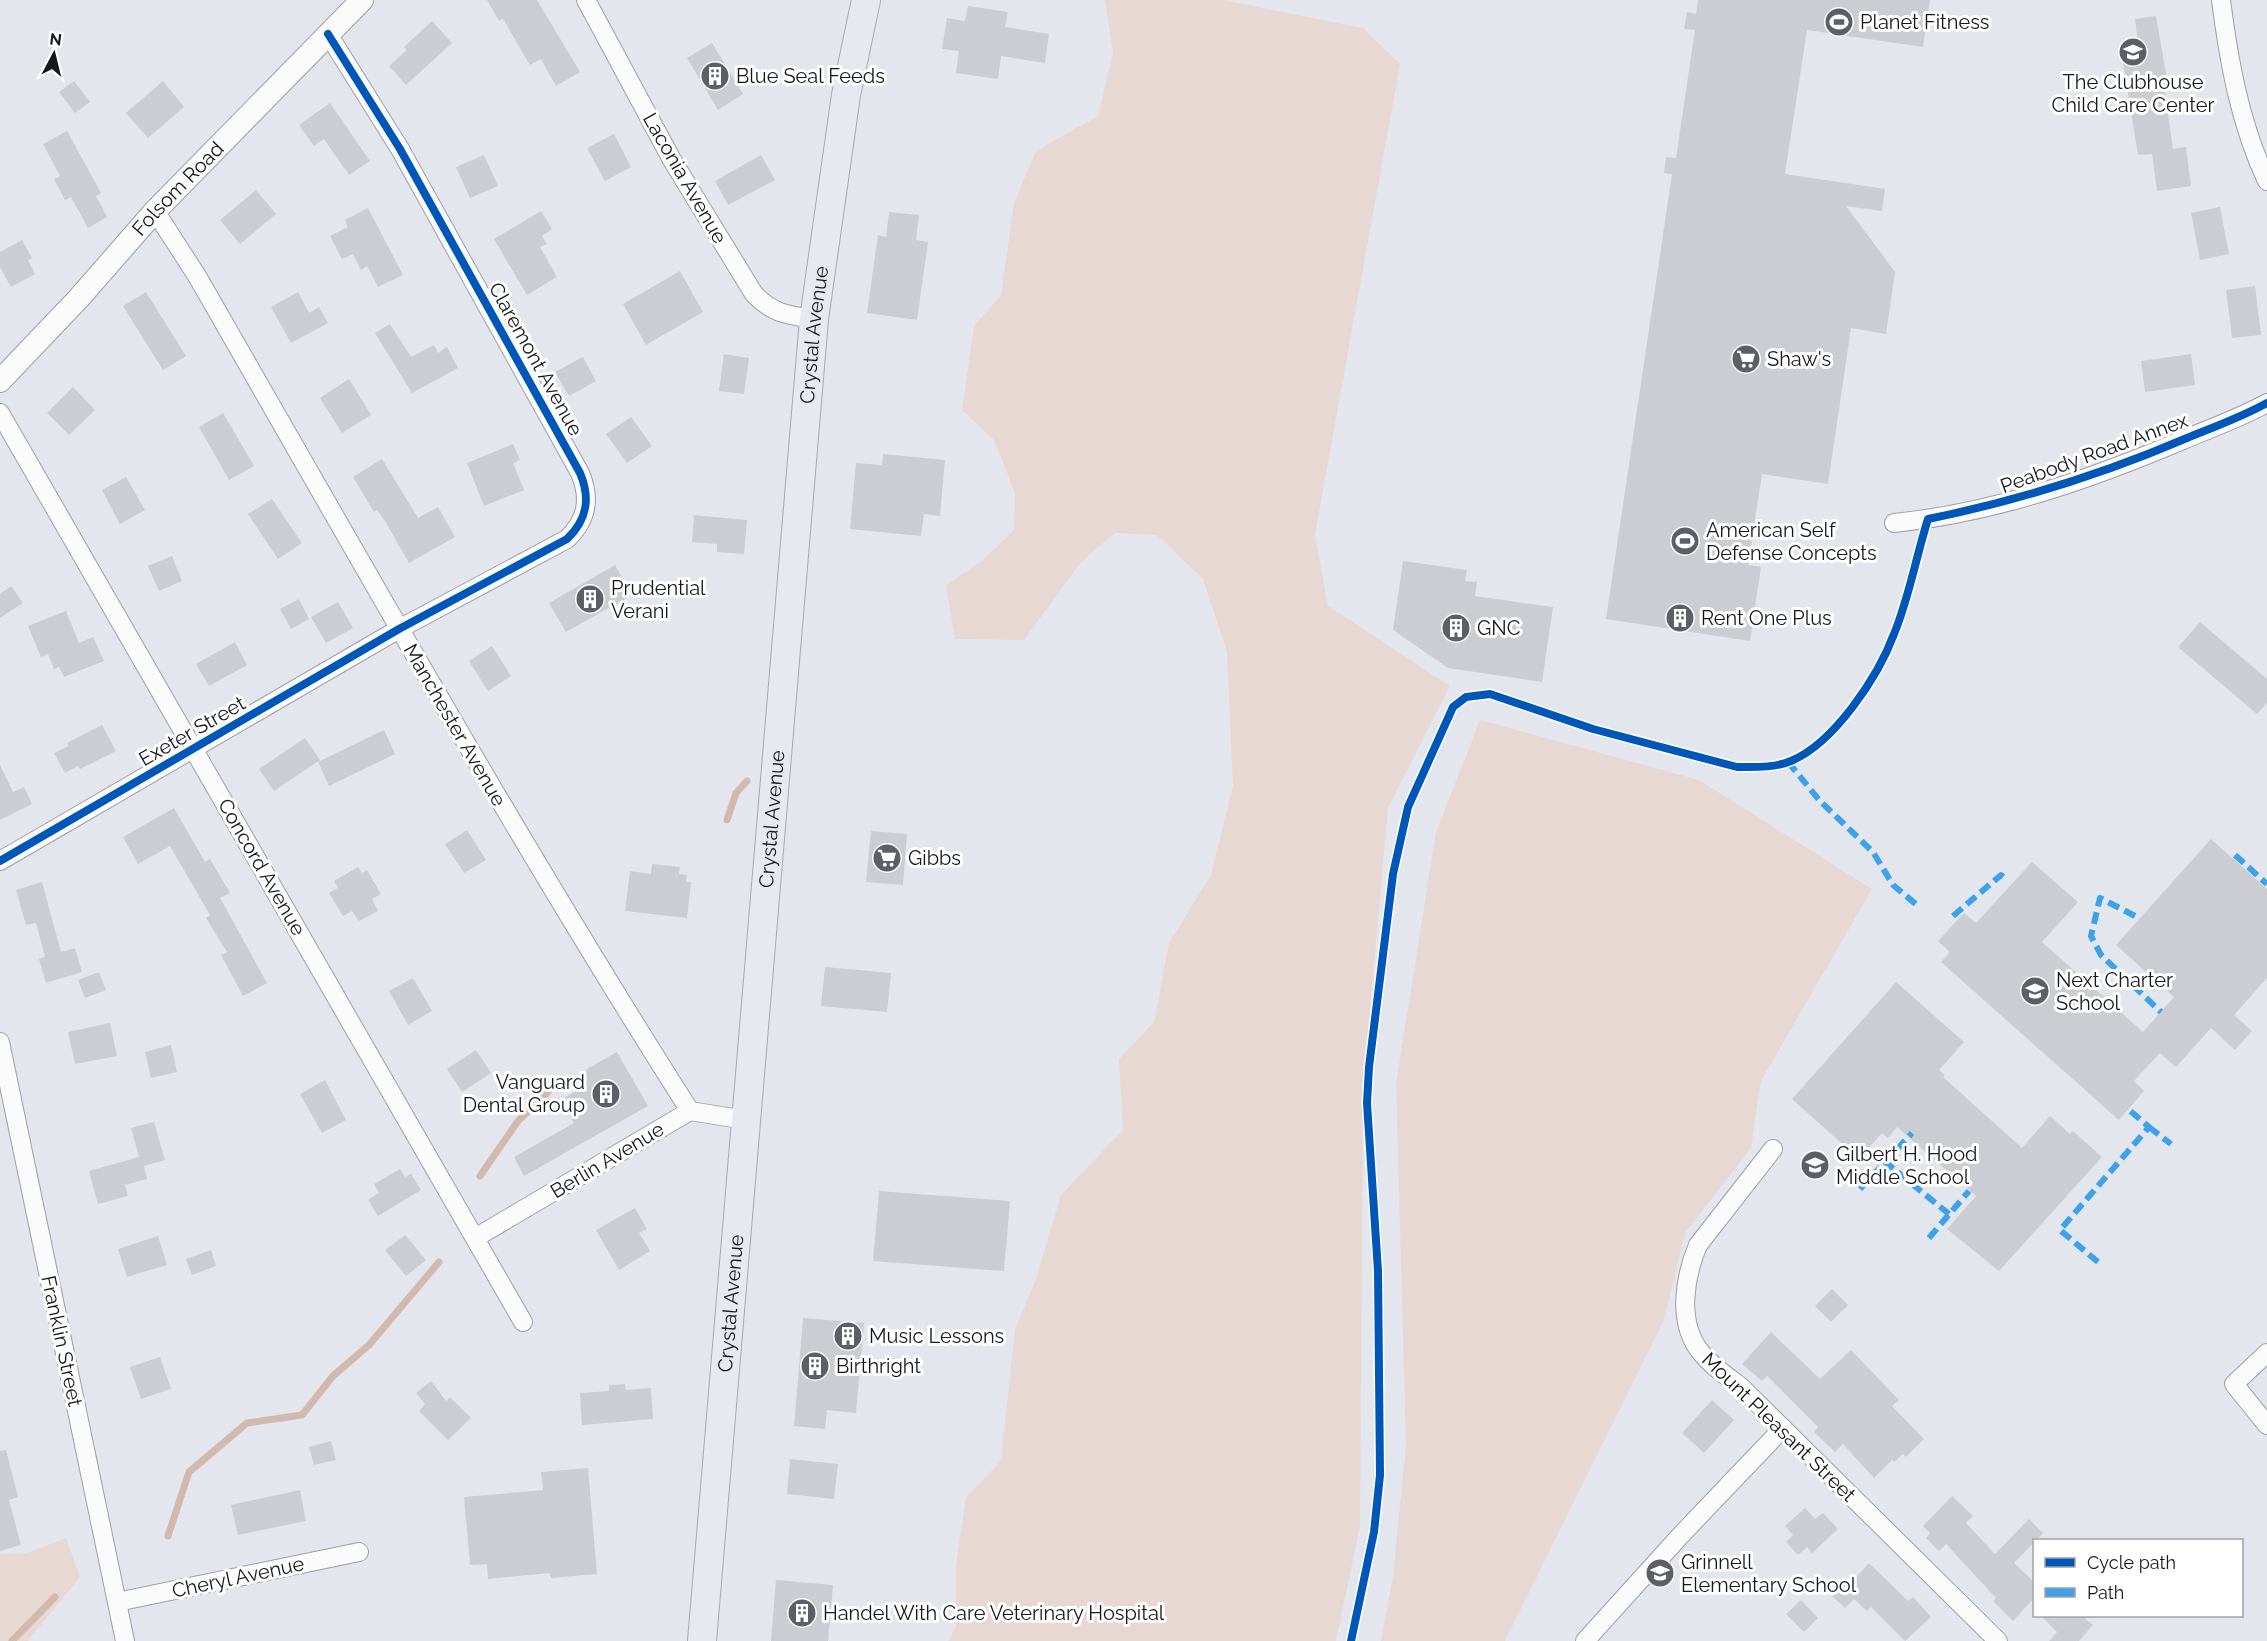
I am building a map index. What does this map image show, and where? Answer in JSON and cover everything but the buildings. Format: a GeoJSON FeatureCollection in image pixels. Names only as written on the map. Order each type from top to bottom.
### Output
{"type":"FeatureCollection","features":[{"type":"Feature","properties":{"kind":"main road","name":"Crystal Avenue"},"geometry":{"type":"LineString","coordinates":[[702,1641],[814,319],[846,95],[866,0]]}},
{"type":"Feature","properties":{"kind":"street","name":"Folsom Road"},"geometry":{"type":"LineString","coordinates":[[0,381],[79,298],[155,211],[362,0]]}},
{"type":"Feature","properties":{"kind":"street","name":"Laconia Avenue"},"geometry":{"type":"LineString","coordinates":[[586,0],[672,160],[754,294],[766,307],[780,313],[814,319]]}},
{"type":"Feature","properties":{"kind":"street"},"geometry":{"type":"LineString","coordinates":[[2222,0],[2228,56],[2240,106],[2267,181]]}},
{"type":"Feature","properties":{"kind":"street","name":"Claremont Avenue"},"geometry":{"type":"LineString","coordinates":[[328,34],[438,216],[580,473],[588,497],[581,522],[567,539],[399,629]]}},
{"type":"Feature","properties":{"kind":"street","name":"Manchester Avenue"},"geometry":{"type":"LineString","coordinates":[[155,211],[197,276],[399,629],[622,1005],[690,1111]]}},
{"type":"Feature","properties":{"kind":"street","name":"Peabody Road Annex"},"geometry":{"type":"LineString","coordinates":[[1894,523],[1928,519],[2033,495],[2163,449],[2267,403]]}},
{"type":"Feature","properties":{"kind":"street","name":"Concord Avenue"},"geometry":{"type":"LineString","coordinates":[[0,413],[523,1322]]}},
{"type":"Feature","properties":{"kind":"street","name":"Exeter Street"},"geometry":{"type":"LineString","coordinates":[[0,861],[399,629]]}},
{"type":"Feature","properties":{"kind":"street","name":"Franklin Street"},"geometry":{"type":"LineString","coordinates":[[0,1042],[124,1641]]}},
{"type":"Feature","properties":{"kind":"street"},"geometry":{"type":"LineString","coordinates":[[690,1111],[746,1120]]}},
{"type":"Feature","properties":{"kind":"street","name":"Berlin Avenue"},"geometry":{"type":"LineString","coordinates":[[475,1238],[690,1111]]}},
{"type":"Feature","properties":{"kind":"street","name":"Mount Pleasant Street"},"geometry":{"type":"LineString","coordinates":[[1773,1149],[1698,1245],[1691,1261],[1686,1298],[1691,1335],[1698,1349],[1783,1428],[1998,1641]]}},
{"type":"Feature","properties":{"kind":"street"},"geometry":{"type":"LineString","coordinates":[[2267,1353],[2234,1384],[2267,1425]]}},
{"type":"Feature","properties":{"kind":"street"},"geometry":{"type":"LineString","coordinates":[[1586,1641],[1609,1612],[1783,1428]]}},
{"type":"Feature","properties":{"kind":"street","name":"Cheryl Avenue"},"geometry":{"type":"LineString","coordinates":[[117,1602],[359,1552]]}},
{"type":"Feature","properties":{"kind":"shaded area"},"geometry":{"type":"Polygon","coordinates":[[[1105,0],[1223,0],[1363,28],[1400,64],[1315,535],[1328,606],[1450,686],[1388,808],[1363,1088],[1360,1526],[1336,1641],[948,1641],[956,1627],[956,1565],[966,1497],[1001,1461],[1015,1329],[1036,1279],[1061,1195],[1123,1130],[1119,1059],[1154,1022],[1169,943],[1211,875],[1233,786],[1227,652],[1203,579],[1157,535],[1115,533],[1081,562],[1024,640],[955,639],[946,585],[983,560],[1014,530],[1015,493],[994,440],[962,410],[974,326],[1001,295],[1014,203],[1036,151],[1098,116],[1113,53],[1105,0]]]}},
{"type":"Feature","properties":{"kind":"shaded area"},"geometry":{"type":"Polygon","coordinates":[[[1480,720],[1699,780],[1872,889],[1761,1081],[1751,1148],[1685,1233],[1664,1320],[1505,1641],[1381,1641],[1393,1576],[1406,1445],[1396,1084],[1436,832],[1480,720]]]}},
{"type":"Feature","properties":{"kind":"shaded area"},"geometry":{"type":"Polygon","coordinates":[[[66,1538],[80,1577],[28,1641],[0,1641],[0,1554],[27,1553],[66,1538]]]}},
{"type":"Feature","properties":{"kind":"waterway"},"geometry":{"type":"LineString","coordinates":[[727,820],[736,793],[747,781]]}},
{"type":"Feature","properties":{"kind":"waterway"},"geometry":{"type":"LineString","coordinates":[[480,1176],[518,1121],[548,1092]]}},
{"type":"Feature","properties":{"kind":"waterway"},"geometry":{"type":"LineString","coordinates":[[168,1536],[189,1472],[247,1423],[302,1415],[333,1376],[369,1345],[439,1262]]}},
{"type":"Feature","properties":{"kind":"waterway"},"geometry":{"type":"LineString","coordinates":[[12,1641],[55,1597]]}},
{"type":"Feature","properties":{"kind":"marked path"},"geometry":{"type":"LineString","coordinates":[[1788,762],[1820,801],[1873,852],[1893,885],[1917,905]]}},
{"type":"Feature","properties":{"kind":"marked path"},"geometry":{"type":"LineString","coordinates":[[2235,855],[2267,884]]}},
{"type":"Feature","properties":{"kind":"marked path"},"geometry":{"type":"LineString","coordinates":[[1953,916],[2001,875],[2007,880]]}},
{"type":"Feature","properties":{"kind":"marked path"},"geometry":{"type":"LineString","coordinates":[[2135,916],[2100,898],[2091,936],[2101,955],[2161,1012]]}},
{"type":"Feature","properties":{"kind":"marked path"},"geometry":{"type":"LineString","coordinates":[[2098,1262],[2060,1230],[2149,1127],[2128,1109]]}},
{"type":"Feature","properties":{"kind":"marked path"},"geometry":{"type":"LineString","coordinates":[[2149,1127],[2171,1144]]}},
{"type":"Feature","properties":{"kind":"marked path"},"geometry":{"type":"LineString","coordinates":[[1860,1189],[1912,1133]]}},
{"type":"Feature","properties":{"kind":"marked path"},"geometry":{"type":"LineString","coordinates":[[1884,1161],[1949,1214]]}},
{"type":"Feature","properties":{"kind":"marked path"},"geometry":{"type":"LineString","coordinates":[[1929,1238],[1969,1191]]}},
{"type":"Feature","properties":{"kind":"cycle path"},"geometry":{"type":"LineString","coordinates":[[0,861],[399,629],[567,539],[583,517],[586,500],[580,473],[400,149],[328,34]]}},
{"type":"Feature","properties":{"kind":"cycle path"},"geometry":{"type":"LineString","coordinates":[[1351,1641],[1374,1532],[1380,1475],[1378,1271],[1367,1103],[1369,1067],[1393,874],[1408,807],[1453,707],[1466,697],[1490,694],[1593,729],[1737,767],[1771,766],[1791,761],[1823,740],[1838,724],[1853,707],[1877,669],[1899,620],[1928,519],[1994,504],[2092,475],[2218,426],[2267,403]]}},
{"type":"Feature","properties":{"kind":"place","name":"Planet Fitness"},"geometry":{"type":"Point","coordinates":[1839,22]}},
{"type":"Feature","properties":{"kind":"place","name":"The Clubhouse Child Care Center"},"geometry":{"type":"Point","coordinates":[2133,52]}},
{"type":"Feature","properties":{"kind":"place","name":"Blue Seal Feeds"},"geometry":{"type":"Point","coordinates":[715,76]}},
{"type":"Feature","properties":{"kind":"place","name":"Shaw's"},"geometry":{"type":"Point","coordinates":[1746,359]}},
{"type":"Feature","properties":{"kind":"place","name":"American Self Defense Concepts"},"geometry":{"type":"Point","coordinates":[1685,541]}},
{"type":"Feature","properties":{"kind":"place","name":"Prudential Verani"},"geometry":{"type":"Point","coordinates":[590,599]}},
{"type":"Feature","properties":{"kind":"place","name":"Rent One Plus"},"geometry":{"type":"Point","coordinates":[1680,618]}},
{"type":"Feature","properties":{"kind":"place","name":"GNC"},"geometry":{"type":"Point","coordinates":[1456,628]}},
{"type":"Feature","properties":{"kind":"place","name":"Gibbs"},"geometry":{"type":"Point","coordinates":[887,858]}},
{"type":"Feature","properties":{"kind":"place","name":"Next Charter School"},"geometry":{"type":"Point","coordinates":[2035,991]}},
{"type":"Feature","properties":{"kind":"place","name":"Vanguard Dental Group"},"geometry":{"type":"Point","coordinates":[606,1094]}},
{"type":"Feature","properties":{"kind":"place","name":"Gilbert H. Hood Middle School"},"geometry":{"type":"Point","coordinates":[1815,1165]}},
{"type":"Feature","properties":{"kind":"place","name":"Music Lessons"},"geometry":{"type":"Point","coordinates":[848,1336]}},
{"type":"Feature","properties":{"kind":"place","name":"Birthright"},"geometry":{"type":"Point","coordinates":[815,1366]}},
{"type":"Feature","properties":{"kind":"place","name":"Grinnell Elementary School"},"geometry":{"type":"Point","coordinates":[1660,1573]}},
{"type":"Feature","properties":{"kind":"place","name":"Handel With Care Veterinary Hospital"},"geometry":{"type":"Point","coordinates":[802,1613]}}]}
